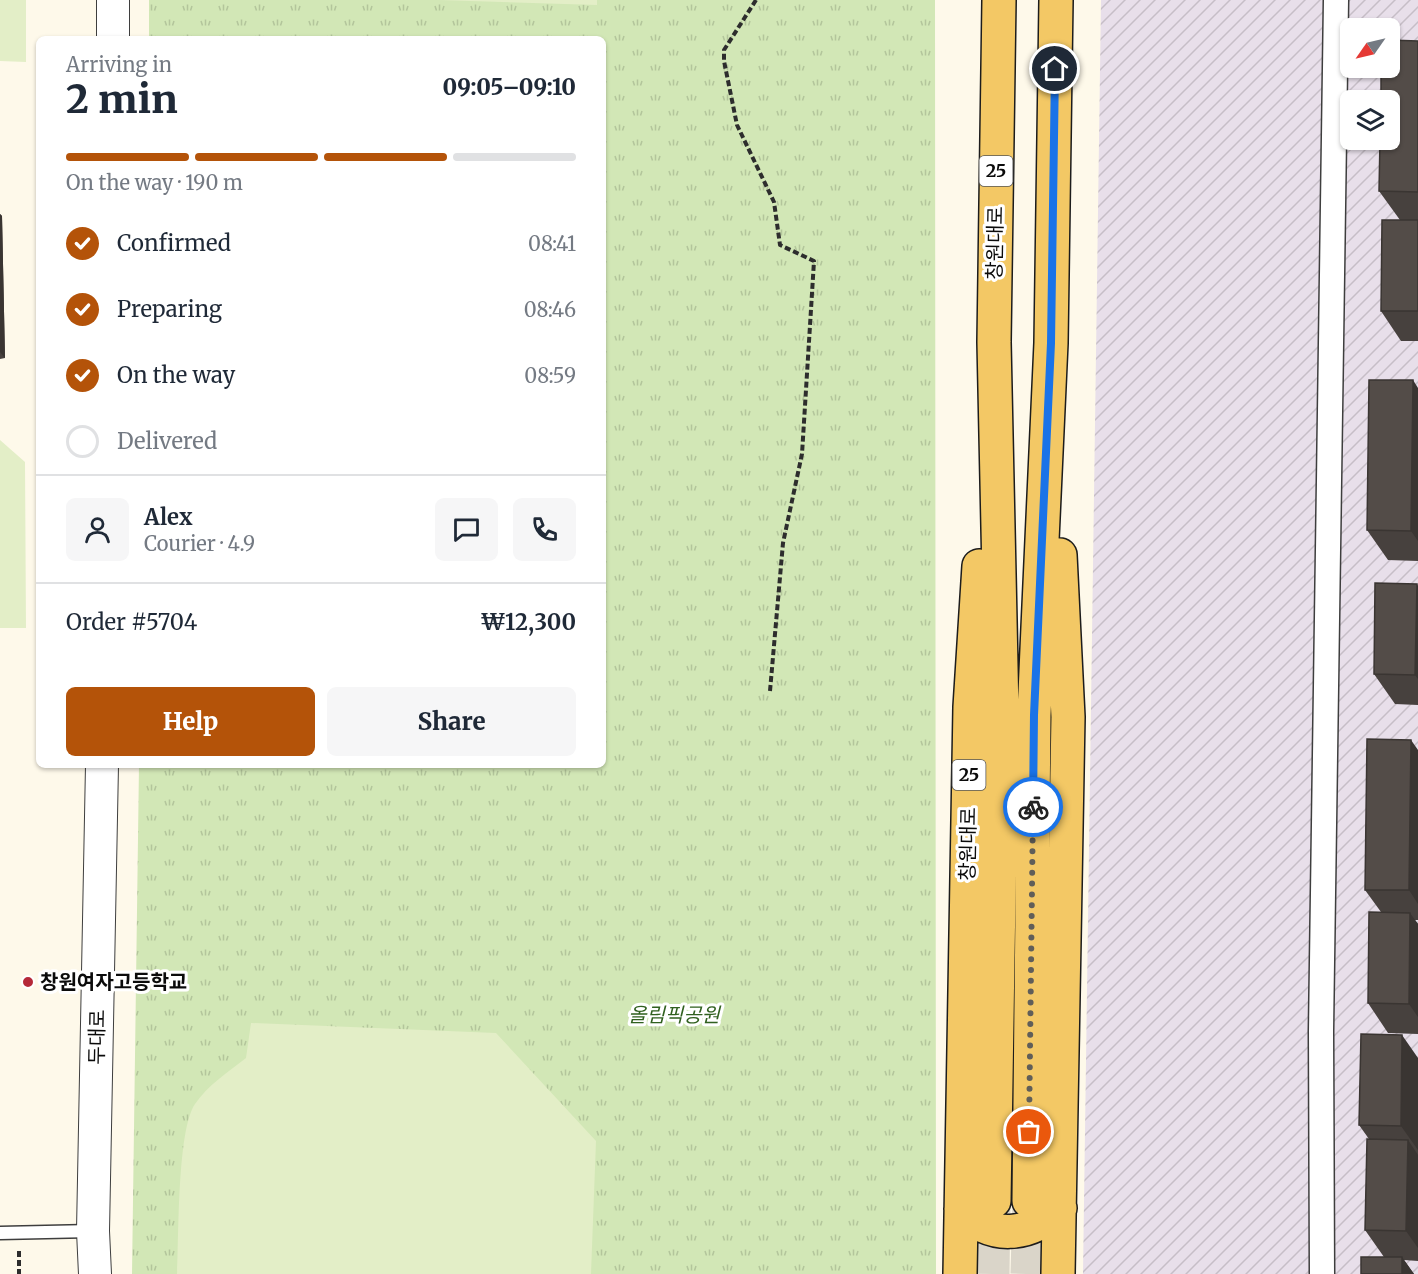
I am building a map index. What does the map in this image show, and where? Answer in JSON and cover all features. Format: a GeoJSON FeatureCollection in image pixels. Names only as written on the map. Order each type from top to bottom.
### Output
{"type":"FeatureCollection","features":[{"type":"Feature","properties":{"kind":"main road","name":"창원대로"},"geometry":{"type":"LineString","coordinates":[[994,1201],[1002,713],[994,342],[999,0]]}},
{"type":"Feature","properties":{"kind":"main road"},"geometry":{"type":"LineString","coordinates":[[1056,0],[1051,343],[1068,717],[1044,1205],[1058,1274]]}},
{"type":"Feature","properties":{"kind":"main road","name":"창원대로"},"geometry":{"type":"LineString","coordinates":[[960,1274],[970,707],[994,342]]}},
{"type":"Feature","properties":{"kind":"main road"},"geometry":{"type":"LineString","coordinates":[[961,1209],[972,1221],[985,1227],[1000,1231],[1017,1231],[1034,1227],[1048,1219],[1044,1205]]}},
{"type":"Feature","properties":{"kind":"street"},"geometry":{"type":"LineString","coordinates":[[112,36],[113,0]]}},
{"type":"Feature","properties":{"kind":"street"},"geometry":{"type":"LineString","coordinates":[[1322,1274],[1321,1030],[1336,0]]}},
{"type":"Feature","properties":{"kind":"street","name":"두대로"},"geometry":{"type":"LineString","coordinates":[[95,1274],[93,1231],[102,768]]}},
{"type":"Feature","properties":{"kind":"lane"},"geometry":{"type":"LineString","coordinates":[[0,1233],[93,1231]]}},
{"type":"Feature","properties":{"kind":"path"},"geometry":{"type":"LineString","coordinates":[[756,0],[724,50],[724,62],[737,125],[774,202],[780,245],[814,261],[802,454],[783,543],[770,691]]}},
{"type":"Feature","properties":{"kind":"shaded area"},"geometry":{"type":"Polygon","coordinates":[[[1101,0],[1418,0],[1418,1274],[1083,1274],[1101,0]]]}},
{"type":"Feature","properties":{"kind":"green space"},"geometry":{"type":"Polygon","coordinates":[[[0,0],[26,0],[26,62],[0,61],[0,0]]]}},
{"type":"Feature","properties":{"kind":"green space","name":"올림픽공원"},"geometry":{"type":"Polygon","coordinates":[[[149,0],[935,0],[936,1274],[132,1274],[139,768],[606,768],[606,36],[149,36],[149,0]]]}},
{"type":"Feature","properties":{"kind":"green space"},"geometry":{"type":"Polygon","coordinates":[[[439,0],[597,0],[597,5],[439,0]]]}},
{"type":"Feature","properties":{"kind":"green space"},"geometry":{"type":"Polygon","coordinates":[[[0,440],[25,462],[26,628],[0,628],[0,440]]]}},
{"type":"Feature","properties":{"kind":"green space"},"geometry":{"type":"Polygon","coordinates":[[[251,1023],[496,1033],[596,1141],[591,1274],[177,1274],[182,1160],[189,1117],[195,1104],[206,1091],[246,1058],[251,1023]]]}},
{"type":"Feature","properties":{"kind":"building"},"geometry":{"type":"Polygon","coordinates":[[[1400,40],[1418,41],[1418,192],[1379,191],[1380,150],[1400,150],[1400,90],[1381,90],[1381,78],[1400,78],[1400,40]]]}},
{"type":"Feature","properties":{"kind":"building"},"geometry":{"type":"Polygon","coordinates":[[[1382,220],[1418,220],[1418,311],[1381,311],[1382,220]]]}},
{"type":"Feature","properties":{"kind":"building"},"geometry":{"type":"Polygon","coordinates":[[[1369,380],[1413,380],[1411,531],[1367,530],[1369,380]]]}},
{"type":"Feature","properties":{"kind":"building"},"geometry":{"type":"Polygon","coordinates":[[[1375,583],[1417,584],[1415,675],[1374,674],[1375,583]]]}},
{"type":"Feature","properties":{"kind":"building"},"geometry":{"type":"Polygon","coordinates":[[[1367,739],[1411,740],[1409,890],[1365,890],[1367,739]]]}},
{"type":"Feature","properties":{"kind":"building"},"geometry":{"type":"Polygon","coordinates":[[[1369,912],[1410,913],[1409,1004],[1368,1003],[1369,912]]]}},
{"type":"Feature","properties":{"kind":"building"},"geometry":{"type":"Polygon","coordinates":[[[1361,1034],[1402,1035],[1401,1126],[1359,1125],[1361,1034]]]}},
{"type":"Feature","properties":{"kind":"building"},"geometry":{"type":"Polygon","coordinates":[[[1367,1139],[1408,1140],[1406,1231],[1365,1230],[1367,1139]]]}},
{"type":"Feature","properties":{"kind":"building"},"geometry":{"type":"Polygon","coordinates":[[[1361,1257],[1402,1257],[1402,1274],[1361,1274],[1361,1257]]]}},
{"type":"Feature","properties":{"kind":"tunnel"},"geometry":{"type":"LineString","coordinates":[[1027,1274],[1029,1201]]}},
{"type":"Feature","properties":{"kind":"tunnel"},"geometry":{"type":"LineString","coordinates":[[993,1274],[994,1202]]}},
{"type":"Feature","properties":{"kind":"way so far"},"geometry":{"type":"LineString","coordinates":[[1029,1132],[1033,807]]}},
{"type":"Feature","properties":{"kind":"place","name":"창원여자고등학교"},"geometry":{"type":"Point","coordinates":[28,982]}},
{"type":"Feature","properties":{"kind":"route"},"geometry":{"type":"LineString","coordinates":[[1033,807],[1034,715],[1051,343],[1055,69]]}}]}
